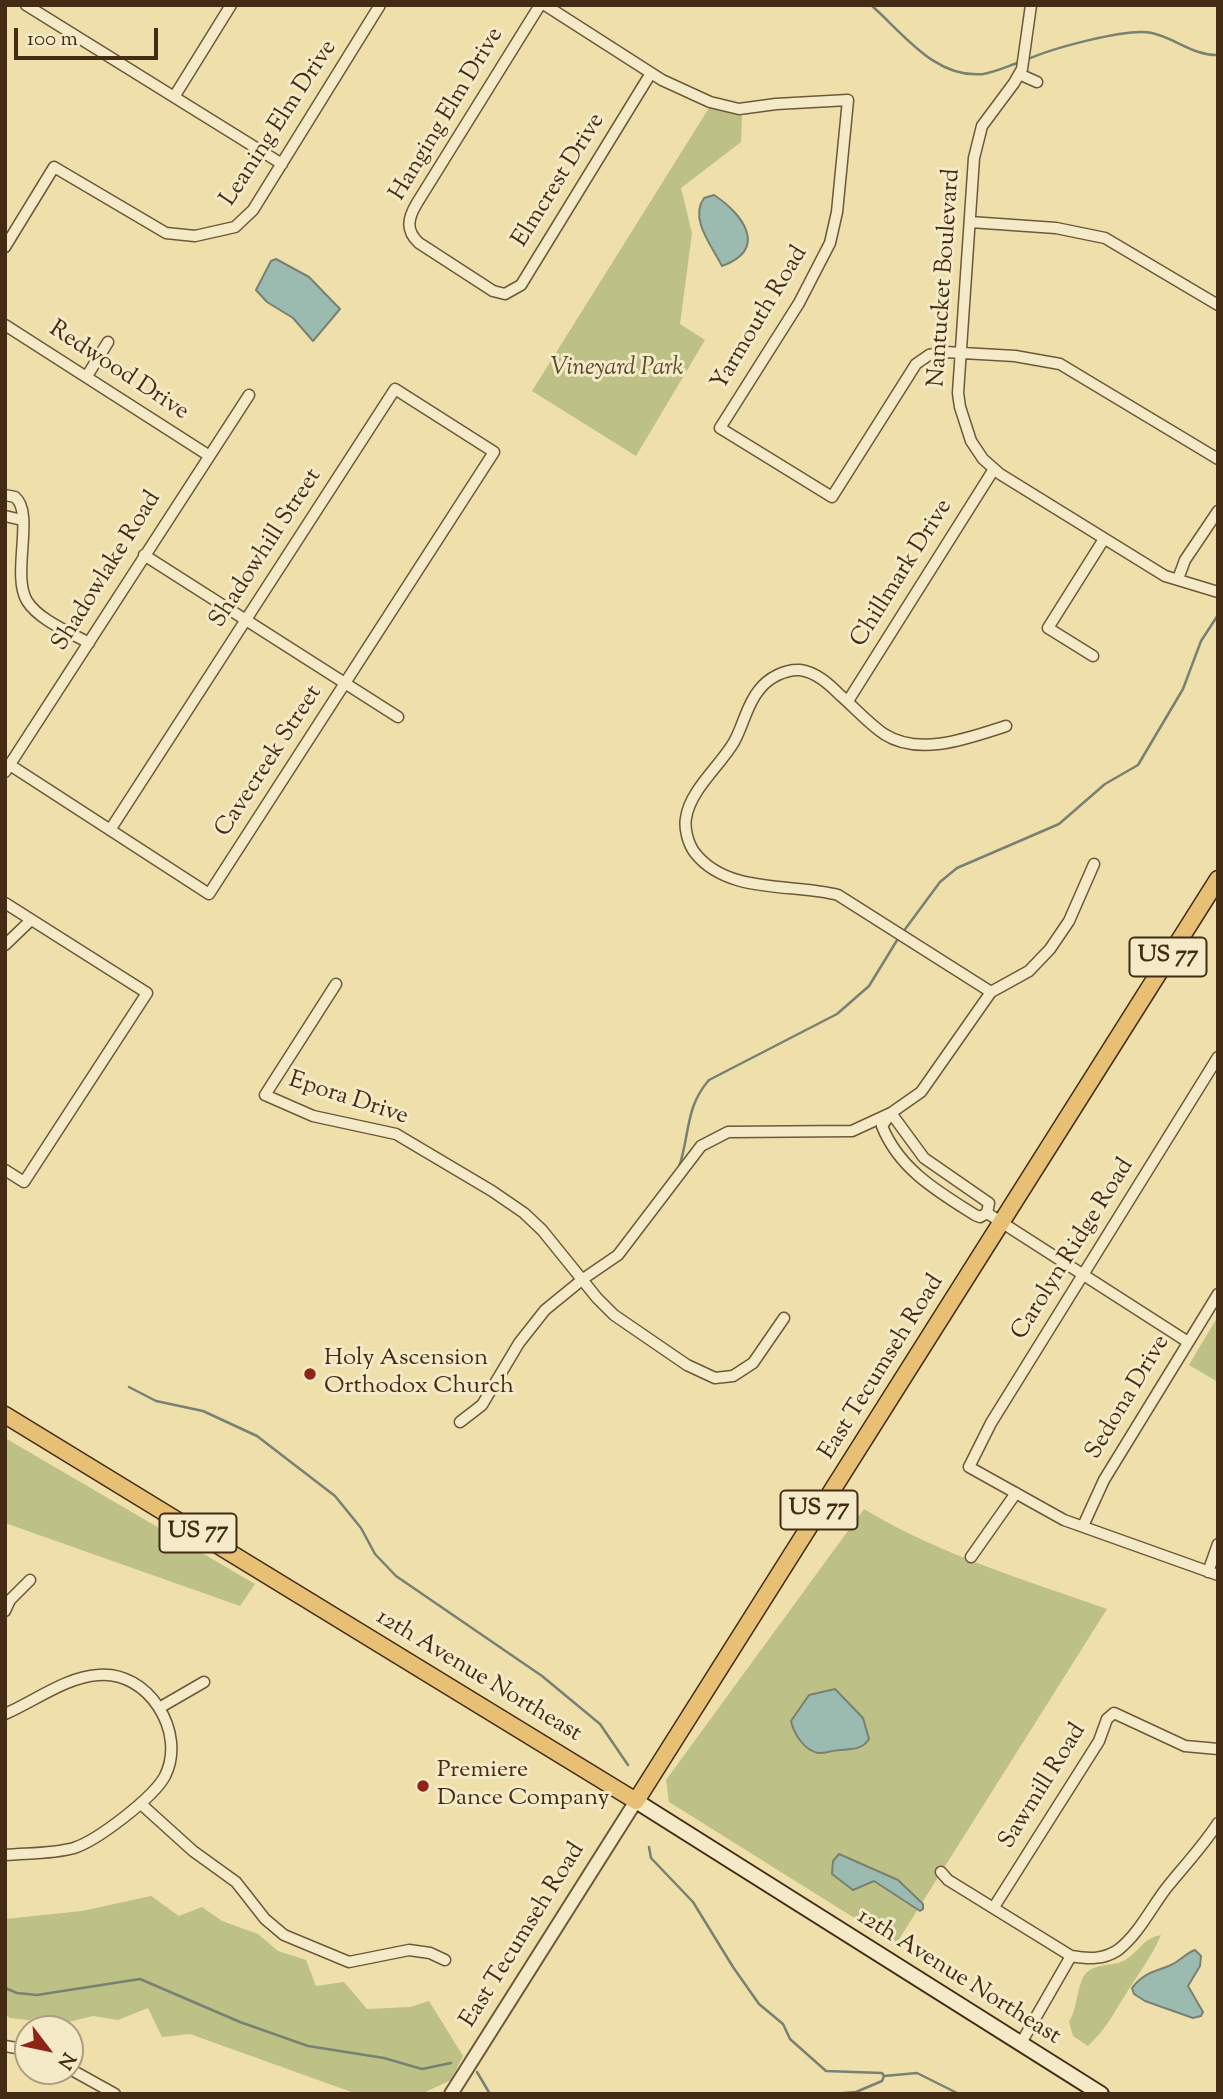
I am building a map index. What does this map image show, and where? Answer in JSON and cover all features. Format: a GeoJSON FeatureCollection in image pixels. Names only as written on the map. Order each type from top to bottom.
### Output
{"type":"FeatureCollection","features":[{"type":"Feature","properties":{"kind":"main road","name":"East Tecumseh Road"},"geometry":{"type":"LineString","coordinates":[[636,1801],[1218,879]]}},
{"type":"Feature","properties":{"kind":"main road","name":"12th Avenue Northeast"},"geometry":{"type":"LineString","coordinates":[[5,1415],[636,1801],[1101,2094]]}},
{"type":"Feature","properties":{"kind":"street"},"geometry":{"type":"LineString","coordinates":[[26,5],[282,164]]}},
{"type":"Feature","properties":{"kind":"street"},"geometry":{"type":"LineString","coordinates":[[174,97],[231,5]]}},
{"type":"Feature","properties":{"kind":"street","name":"Leaning Elm Drive"},"geometry":{"type":"LineString","coordinates":[[5,247],[54,167],[160,231],[183,236],[241,225],[380,5]]}},
{"type":"Feature","properties":{"kind":"street"},"geometry":{"type":"LineString","coordinates":[[542,5],[651,73]]}},
{"type":"Feature","properties":{"kind":"street","name":"Hanging Elm Drive"},"geometry":{"type":"LineString","coordinates":[[493,291],[419,243],[411,235],[408,223],[417,203],[542,5]]}},
{"type":"Feature","properties":{"kind":"street","name":"Nantucket Boulevard"},"geometry":{"type":"LineString","coordinates":[[1031,5],[1021,69],[982,126],[974,158],[958,393],[962,418],[978,452],[994,469],[1165,576],[1218,592]]}},
{"type":"Feature","properties":{"kind":"street"},"geometry":{"type":"LineString","coordinates":[[1021,69],[1037,82]]}},
{"type":"Feature","properties":{"kind":"street","name":"Yarmouth Road"},"geometry":{"type":"LineString","coordinates":[[651,73],[699,99],[739,109],[848,100],[837,212],[830,243],[799,303],[720,428],[832,497],[916,364],[934,354],[961,353]]}},
{"type":"Feature","properties":{"kind":"street","name":"Elmcrest Drive"},"geometry":{"type":"LineString","coordinates":[[493,291],[505,295],[521,285],[651,73]]}},
{"type":"Feature","properties":{"kind":"street"},"geometry":{"type":"LineString","coordinates":[[970,222],[1056,228],[1105,238],[1218,306]]}},
{"type":"Feature","properties":{"kind":"street","name":"Redwood Drive"},"geometry":{"type":"LineString","coordinates":[[5,325],[208,455]]}},
{"type":"Feature","properties":{"kind":"street"},"geometry":{"type":"LineString","coordinates":[[87,376],[107,342]]}},
{"type":"Feature","properties":{"kind":"street"},"geometry":{"type":"LineString","coordinates":[[961,353],[1015,356],[1060,364],[1218,459]]}},
{"type":"Feature","properties":{"kind":"street","name":"Shadowhill Street"},"geometry":{"type":"LineString","coordinates":[[110,830],[395,389],[494,452]]}},
{"type":"Feature","properties":{"kind":"street","name":"Shadowlake Road"},"geometry":{"type":"LineString","coordinates":[[7,769],[248,395]]}},
{"type":"Feature","properties":{"kind":"street","name":"Cavecreek Street"},"geometry":{"type":"LineString","coordinates":[[7,769],[110,830],[209,894],[494,452]]}},
{"type":"Feature","properties":{"kind":"street","name":"Chillmark Drive"},"geometry":{"type":"LineString","coordinates":[[848,701],[994,469]]}},
{"type":"Feature","properties":{"kind":"street"},"geometry":{"type":"LineString","coordinates":[[5,495],[19,500],[22,520],[21,582],[26,599],[35,610],[89,643]]}},
{"type":"Feature","properties":{"kind":"street"},"geometry":{"type":"LineString","coordinates":[[1178,579],[1185,560],[1218,511]]}},
{"type":"Feature","properties":{"kind":"street"},"geometry":{"type":"LineString","coordinates":[[5,516],[22,520]]}},
{"type":"Feature","properties":{"kind":"street"},"geometry":{"type":"LineString","coordinates":[[1093,656],[1048,628],[1104,539]]}},
{"type":"Feature","properties":{"kind":"street"},"geometry":{"type":"LineString","coordinates":[[144,555],[398,717]]}},
{"type":"Feature","properties":{"kind":"street"},"geometry":{"type":"LineString","coordinates":[[991,992],[838,895],[813,888],[765,888],[716,868],[695,853],[687,836],[685,818],[694,796],[725,757],[757,692],[769,679],[800,670],[816,675],[883,733],[915,745],[964,739],[1006,726]]}},
{"type":"Feature","properties":{"kind":"street"},"geometry":{"type":"LineString","coordinates":[[460,1422],[482,1405],[519,1343],[545,1310],[618,1255],[701,1146],[728,1132],[852,1131],[891,1113],[921,1092],[991,992],[1029,971],[1050,949],[1069,921],[1094,864]]}},
{"type":"Feature","properties":{"kind":"street"},"geometry":{"type":"LineString","coordinates":[[5,903],[147,993],[24,1182],[5,1170]]}},
{"type":"Feature","properties":{"kind":"street"},"geometry":{"type":"LineString","coordinates":[[5,945],[31,920]]}},
{"type":"Feature","properties":{"kind":"street","name":"Epora Drive"},"geometry":{"type":"LineString","coordinates":[[336,984],[265,1095],[313,1116],[396,1133],[524,1213],[583,1279]]}},
{"type":"Feature","properties":{"kind":"street","name":"Carolyn Ridge Road"},"geometry":{"type":"LineString","coordinates":[[1016,1493],[969,1467],[991,1423],[1218,1058]]}},
{"type":"Feature","properties":{"kind":"street"},"geometry":{"type":"LineString","coordinates":[[891,1113],[924,1158],[989,1203],[987,1213],[980,1217],[975,1215],[912,1171],[888,1140],[882,1126],[891,1113]]}},
{"type":"Feature","properties":{"kind":"street"},"geometry":{"type":"LineString","coordinates":[[987,1213],[1188,1342]]}},
{"type":"Feature","properties":{"kind":"street"},"geometry":{"type":"LineString","coordinates":[[583,1279],[614,1315],[687,1365],[715,1378],[733,1377],[753,1363],[784,1318]]}},
{"type":"Feature","properties":{"kind":"street","name":"Sedona Drive"},"geometry":{"type":"LineString","coordinates":[[1083,1527],[1104,1480],[1218,1294]]}},
{"type":"Feature","properties":{"kind":"street"},"geometry":{"type":"LineString","coordinates":[[971,1558],[1016,1493],[1048,1512],[1083,1527],[1213,1573],[1218,1544]]}},
{"type":"Feature","properties":{"kind":"street"},"geometry":{"type":"LineString","coordinates":[[5,1611],[10,1600],[30,1580]]}},
{"type":"Feature","properties":{"kind":"street"},"geometry":{"type":"LineString","coordinates":[[5,1714],[73,1681],[104,1674],[137,1685],[159,1708],[170,1738],[169,1765],[153,1793],[141,1804],[83,1844],[52,1852],[5,1854]]}},
{"type":"Feature","properties":{"kind":"street"},"geometry":{"type":"LineString","coordinates":[[159,1708],[204,1682]]}},
{"type":"Feature","properties":{"kind":"street","name":"Sawmill Road"},"geometry":{"type":"LineString","coordinates":[[994,1907],[1099,1741],[1107,1719],[1114,1713],[1185,1746],[1218,1749]]}},
{"type":"Feature","properties":{"kind":"street","name":"East Tecumseh Road"},"geometry":{"type":"LineString","coordinates":[[451,2094],[636,1801]]}},
{"type":"Feature","properties":{"kind":"street"},"geometry":{"type":"LineString","coordinates":[[141,1804],[193,1852],[236,1882],[265,1919],[284,1935],[349,1962],[409,1950],[430,1953],[444,1960]]}},
{"type":"Feature","properties":{"kind":"street"},"geometry":{"type":"LineString","coordinates":[[941,1872],[948,1880],[1071,1956],[1090,1959],[1117,1950],[1191,1861],[1217,1824]]}},
{"type":"Feature","properties":{"kind":"street"},"geometry":{"type":"LineString","coordinates":[[1021,2043],[1071,1956]]}},
{"type":"Feature","properties":{"kind":"street"},"geometry":{"type":"LineString","coordinates":[[84,2077],[115,2094]]}},
{"type":"Feature","properties":{"kind":"green space","name":"Vineyard Park"},"geometry":{"type":"Polygon","coordinates":[[[709,108],[742,116],[741,142],[681,188],[692,233],[680,324],[705,340],[636,456],[532,391],[709,108]]]}},
{"type":"Feature","properties":{"kind":"green space"},"geometry":{"type":"Polygon","coordinates":[[[1218,1316],[1218,1382],[1189,1365],[1218,1316]]]}},
{"type":"Feature","properties":{"kind":"green space"},"geometry":{"type":"Polygon","coordinates":[[[5,1438],[255,1584],[240,1606],[5,1523],[5,1438]]]}},
{"type":"Feature","properties":{"kind":"green space"},"geometry":{"type":"Polygon","coordinates":[[[864,1509],[952,1553],[1107,1609],[896,1944],[669,1802],[666,1780],[864,1509]]]}},
{"type":"Feature","properties":{"kind":"green space"},"geometry":{"type":"Polygon","coordinates":[[[151,1896],[179,1916],[202,1907],[222,1921],[258,1934],[278,1951],[306,1960],[316,1986],[344,1982],[367,2009],[410,2007],[429,2001],[463,2056],[451,2080],[421,2094],[357,2094],[190,2034],[162,2037],[148,2008],[118,2020],[93,2016],[84,2018],[84,2015],[14,2015],[14,2018],[10,2018],[5,2014],[5,1919],[82,1911],[151,1896]]]}},
{"type":"Feature","properties":{"kind":"green space"},"geometry":{"type":"Polygon","coordinates":[[[1161,1935],[1101,2033],[1088,2046],[1073,2036],[1069,2022],[1085,1974],[1095,1967],[1125,1960],[1150,1939],[1161,1935]]]}},
{"type":"Feature","properties":{"kind":"water"},"geometry":{"type":"Polygon","coordinates":[[[714,195],[742,221],[748,241],[745,250],[736,259],[722,266],[704,232],[699,215],[704,198],[714,195]]]}},
{"type":"Feature","properties":{"kind":"water"},"geometry":{"type":"Polygon","coordinates":[[[276,259],[309,277],[340,309],[313,341],[293,318],[267,302],[256,290],[271,261],[276,259]]]}},
{"type":"Feature","properties":{"kind":"water"},"geometry":{"type":"Polygon","coordinates":[[[835,1689],[863,1718],[869,1739],[856,1748],[818,1753],[808,1749],[800,1741],[791,1721],[809,1695],[835,1689]]]}},
{"type":"Feature","properties":{"kind":"water"},"geometry":{"type":"Polygon","coordinates":[[[839,1854],[898,1880],[923,1904],[923,1909],[920,1911],[874,1881],[853,1890],[832,1874],[833,1861],[839,1854]]]}},
{"type":"Feature","properties":{"kind":"water"},"geometry":{"type":"Polygon","coordinates":[[[1195,1950],[1201,1956],[1200,1966],[1188,1986],[1203,2012],[1201,2016],[1193,2018],[1145,2001],[1134,1994],[1132,1988],[1141,1979],[1195,1950]]]}},
{"type":"Feature","properties":{"kind":"waterway"},"geometry":{"type":"LineString","coordinates":[[871,5],[921,52],[950,69],[966,74],[983,74],[1020,62]]}},
{"type":"Feature","properties":{"kind":"waterway"},"geometry":{"type":"LineString","coordinates":[[1026,60],[1089,40],[1141,32],[1160,35],[1201,53],[1218,55]]}},
{"type":"Feature","properties":{"kind":"waterway"},"geometry":{"type":"LineString","coordinates":[[903,932],[940,882],[957,868],[1059,824],[1105,784],[1138,765],[1183,689],[1201,641],[1218,615]]}},
{"type":"Feature","properties":{"kind":"waterway"},"geometry":{"type":"LineString","coordinates":[[679,1167],[692,1111],[701,1090],[709,1080],[837,1014],[869,986],[899,937]]}},
{"type":"Feature","properties":{"kind":"waterway"},"geometry":{"type":"LineString","coordinates":[[129,1387],[156,1401],[203,1411],[257,1436],[335,1496],[361,1528],[375,1554],[396,1576],[542,1676],[600,1724],[628,1765]]}},
{"type":"Feature","properties":{"kind":"waterway"},"geometry":{"type":"LineString","coordinates":[[649,1847],[651,1858],[693,1902],[759,2004],[783,2024],[790,2039],[826,2071],[882,2073],[884,2076],[917,2073],[959,2094]]}},
{"type":"Feature","properties":{"kind":"waterway"},"geometry":{"type":"LineString","coordinates":[[5,1988],[17,1993],[37,1995],[140,1979],[240,2022],[308,2046],[384,2058],[422,2069],[451,2063]]}},
{"type":"Feature","properties":{"kind":"waterway"},"geometry":{"type":"LineString","coordinates":[[477,2072],[490,2094]]}},
{"type":"Feature","properties":{"kind":"waterway"},"geometry":{"type":"LineString","coordinates":[[833,2094],[856,2092],[882,2081],[884,2076]]}},
{"type":"Feature","properties":{"kind":"place","name":"Holy Ascension Orthodox Church"},"geometry":{"type":"Point","coordinates":[310,1374]}},
{"type":"Feature","properties":{"kind":"place","name":"Premiere Dance Company"},"geometry":{"type":"Point","coordinates":[423,1786]}}]}
